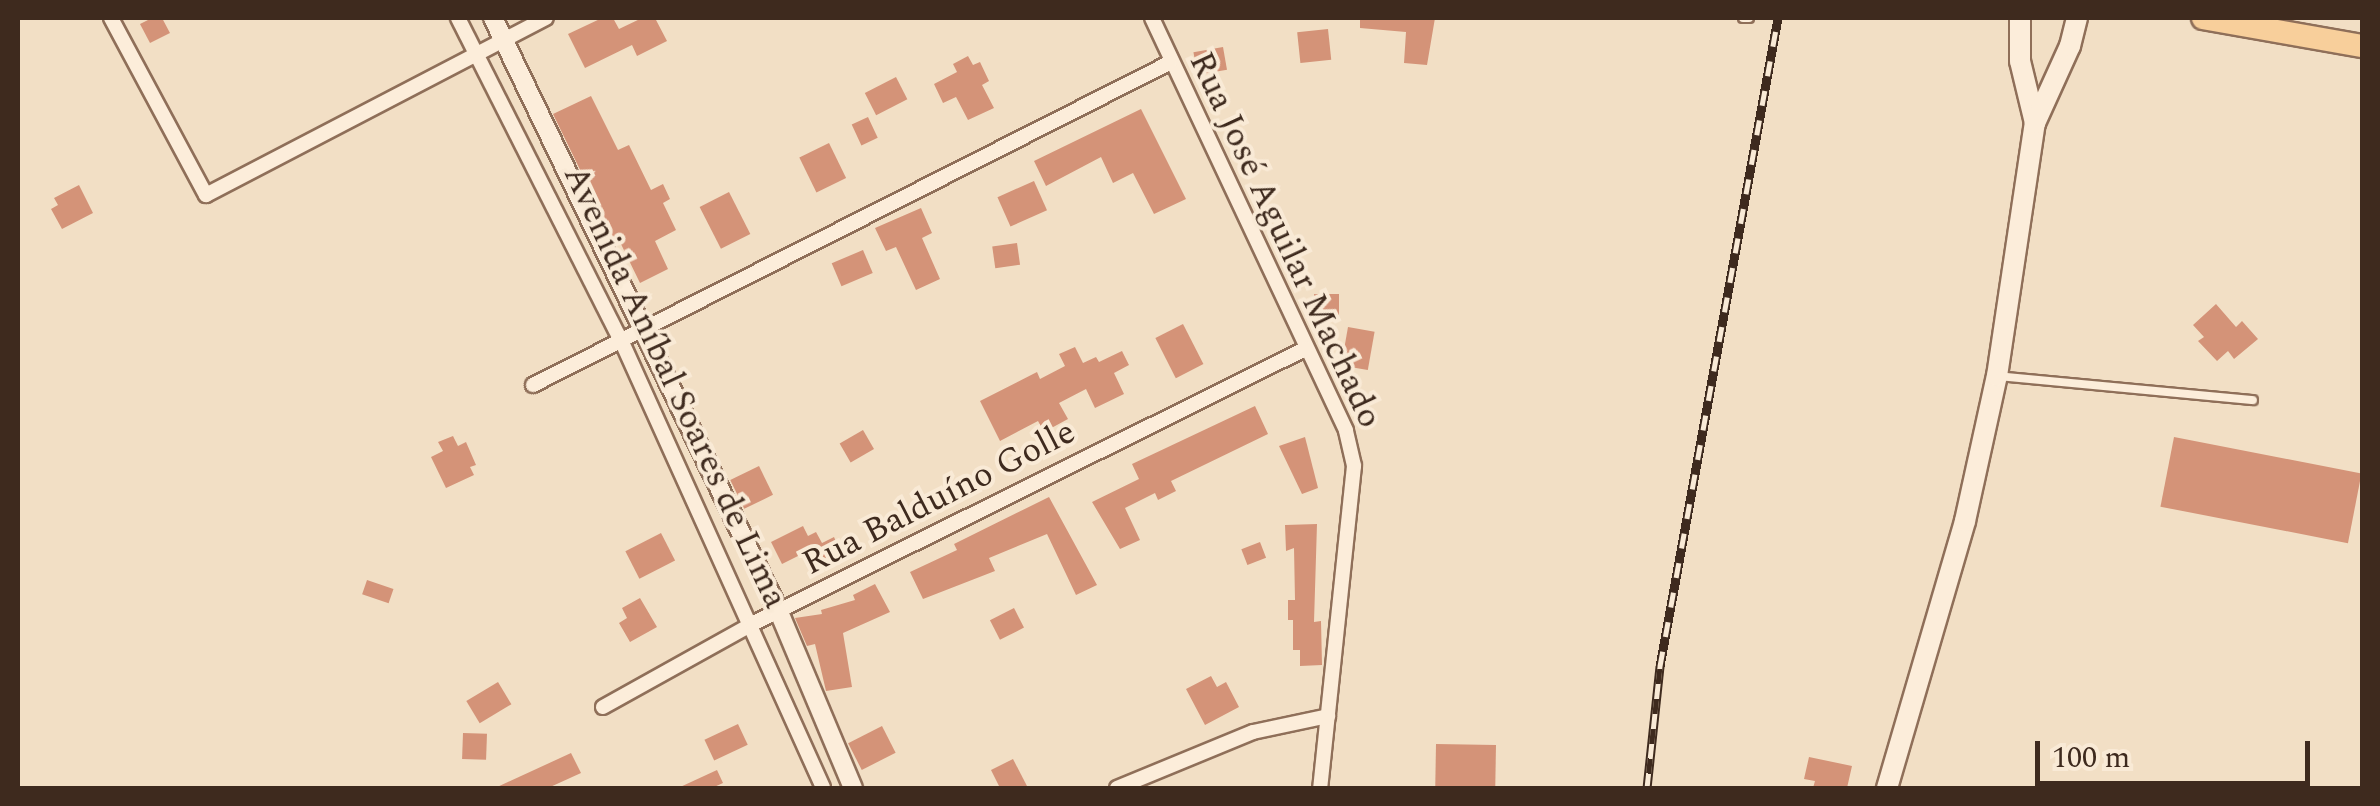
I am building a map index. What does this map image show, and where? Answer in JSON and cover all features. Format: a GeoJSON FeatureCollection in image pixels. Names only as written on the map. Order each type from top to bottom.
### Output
{"type":"FeatureCollection","features":[{"type":"Feature","properties":{"kind":"main road"},"geometry":{"type":"LineString","coordinates":[[2020,18],[2020,61],[2035,123]]}},
{"type":"Feature","properties":{"kind":"main road"},"geometry":{"type":"LineString","coordinates":[[1888,788],[1965,520],[1997,376],[2035,123],[2070,46],[2077,18]]}},
{"type":"Feature","properties":{"kind":"main road"},"geometry":{"type":"LineString","coordinates":[[2202,18],[2362,46]]}},
{"type":"Feature","properties":{"kind":"street"},"geometry":{"type":"LineString","coordinates":[[111,18],[206,194],[546,18]]}},
{"type":"Feature","properties":{"kind":"street","name":"Avenida Aníbal Soares de Lima"},"geometry":{"type":"LineString","coordinates":[[458,18],[621,340],[824,788]]}},
{"type":"Feature","properties":{"kind":"street","name":"Avenida Aníbal Soares de Lima"},"geometry":{"type":"LineString","coordinates":[[493,18],[779,612],[854,788]]}},
{"type":"Feature","properties":{"kind":"street","name":"Rua José Aguilar Machado"},"geometry":{"type":"LineString","coordinates":[[1152,18],[1169,63],[1346,431],[1354,466],[1320,788]]}},
{"type":"Feature","properties":{"kind":"street"},"geometry":{"type":"LineString","coordinates":[[533,385],[1169,63]]}},
{"type":"Feature","properties":{"kind":"street","name":"Rua Balduíno Golle"},"geometry":{"type":"LineString","coordinates":[[603,707],[752,624],[1306,349]]}},
{"type":"Feature","properties":{"kind":"street"},"geometry":{"type":"LineString","coordinates":[[1117,788],[1253,732],[1328,716]]}},
{"type":"Feature","properties":{"kind":"lane"},"geometry":{"type":"LineString","coordinates":[[1997,376],[2253,400]]}},
{"type":"Feature","properties":{"kind":"building"},"geometry":{"type":"Polygon","coordinates":[[[162,18],[170,33],[150,43],[140,24],[162,18]]]}},
{"type":"Feature","properties":{"kind":"building"},"geometry":{"type":"Polygon","coordinates":[[[602,18],[613,18],[619,29],[642,18],[655,18],[667,41],[637,56],[632,45],[585,68],[568,34],[602,18]]]}},
{"type":"Feature","properties":{"kind":"building"},"geometry":{"type":"Polygon","coordinates":[[[1360,18],[1435,18],[1427,65],[1404,63],[1406,32],[1360,28],[1360,18]]]}},
{"type":"Feature","properties":{"kind":"building"},"geometry":{"type":"Polygon","coordinates":[[[1328,29],[1331,60],[1300,63],[1297,32],[1328,29]]]}},
{"type":"Feature","properties":{"kind":"building"},"geometry":{"type":"Polygon","coordinates":[[[1223,47],[1227,70],[1197,75],[1193,52],[1223,47]]]}},
{"type":"Feature","properties":{"kind":"building"},"geometry":{"type":"Polygon","coordinates":[[[968,56],[973,65],[980,62],[989,81],[982,85],[994,108],[968,120],[956,97],[943,103],[934,84],[957,72],[953,64],[968,56]]]}},
{"type":"Feature","properties":{"kind":"building"},"geometry":{"type":"Polygon","coordinates":[[[896,77],[907,99],[876,115],[865,93],[896,77]]]}},
{"type":"Feature","properties":{"kind":"building"},"geometry":{"type":"Polygon","coordinates":[[[591,96],[618,150],[629,145],[651,190],[663,184],[670,199],[663,203],[676,230],[655,241],[668,269],[640,283],[619,240],[615,242],[553,114],[591,96]]]}},
{"type":"Feature","properties":{"kind":"building"},"geometry":{"type":"Polygon","coordinates":[[[1141,109],[1186,199],[1154,214],[1133,173],[1113,183],[1101,157],[1046,186],[1034,161],[1141,109]]]}},
{"type":"Feature","properties":{"kind":"building"},"geometry":{"type":"Polygon","coordinates":[[[868,117],[878,138],[861,145],[852,125],[868,117]]]}},
{"type":"Feature","properties":{"kind":"building"},"geometry":{"type":"Polygon","coordinates":[[[829,143],[846,178],[816,193],[799,157],[829,143]]]}},
{"type":"Feature","properties":{"kind":"building"},"geometry":{"type":"Polygon","coordinates":[[[1034,181],[1047,210],[1010,227],[997,197],[1034,181]]]}},
{"type":"Feature","properties":{"kind":"building"},"geometry":{"type":"Polygon","coordinates":[[[79,185],[93,213],[62,229],[51,209],[58,205],[54,198],[79,185]]]}},
{"type":"Feature","properties":{"kind":"building"},"geometry":{"type":"Polygon","coordinates":[[[729,192],[750,234],[721,249],[700,207],[729,192]]]}},
{"type":"Feature","properties":{"kind":"building"},"geometry":{"type":"Polygon","coordinates":[[[921,208],[932,233],[922,238],[940,279],[916,290],[896,247],[886,251],[875,228],[921,208]]]}},
{"type":"Feature","properties":{"kind":"building"},"geometry":{"type":"Polygon","coordinates":[[[1017,243],[1020,265],[995,268],[992,246],[1017,243]]]}},
{"type":"Feature","properties":{"kind":"building"},"geometry":{"type":"Polygon","coordinates":[[[863,250],[873,273],[841,286],[832,263],[863,250]]]}},
{"type":"Feature","properties":{"kind":"building"},"geometry":{"type":"Polygon","coordinates":[[[1314,294],[1339,294],[1339,321],[1314,321],[1314,294]]]}},
{"type":"Feature","properties":{"kind":"building"},"geometry":{"type":"Polygon","coordinates":[[[2216,304],[2236,327],[2242,321],[2258,339],[2234,359],[2228,351],[2217,361],[2198,341],[2204,337],[2193,325],[2216,304]]]}},
{"type":"Feature","properties":{"kind":"building"},"geometry":{"type":"Polygon","coordinates":[[[1183,324],[1203,364],[1176,378],[1155,338],[1183,324]]]}},
{"type":"Feature","properties":{"kind":"building"},"geometry":{"type":"Polygon","coordinates":[[[1348,327],[1375,332],[1368,370],[1341,365],[1348,327]]]}},
{"type":"Feature","properties":{"kind":"building"},"geometry":{"type":"Polygon","coordinates":[[[1075,347],[1083,363],[1096,357],[1099,362],[1122,351],[1129,365],[1114,373],[1124,394],[1095,408],[1086,389],[1059,403],[1068,419],[1044,432],[1038,421],[1000,441],[980,401],[1037,372],[1040,379],[1065,366],[1059,354],[1075,347]]]}},
{"type":"Feature","properties":{"kind":"building"},"geometry":{"type":"Polygon","coordinates":[[[1255,406],[1268,434],[1171,481],[1176,491],[1158,500],[1155,493],[1125,508],[1140,540],[1120,549],[1092,502],[1139,479],[1132,464],[1255,406]]]}},
{"type":"Feature","properties":{"kind":"building"},"geometry":{"type":"Polygon","coordinates":[[[863,430],[874,449],[851,463],[840,444],[863,430]]]}},
{"type":"Feature","properties":{"kind":"building"},"geometry":{"type":"Polygon","coordinates":[[[453,436],[458,446],[466,442],[476,465],[470,467],[474,475],[446,488],[431,457],[443,451],[438,442],[453,436]]]}},
{"type":"Feature","properties":{"kind":"building"},"geometry":{"type":"Polygon","coordinates":[[[1305,437],[1318,488],[1302,494],[1279,446],[1305,437]]]}},
{"type":"Feature","properties":{"kind":"building"},"geometry":{"type":"Polygon","coordinates":[[[2174,437],[2361,473],[2348,543],[2160,507],[2174,437]]]}},
{"type":"Feature","properties":{"kind":"building"},"geometry":{"type":"Polygon","coordinates":[[[759,466],[773,495],[744,509],[730,480],[759,466]]]}},
{"type":"Feature","properties":{"kind":"building"},"geometry":{"type":"Polygon","coordinates":[[[1049,497],[1097,585],[1076,595],[1047,534],[989,558],[995,571],[923,599],[910,572],[957,550],[954,544],[1049,497]]]}},
{"type":"Feature","properties":{"kind":"building"},"geometry":{"type":"Polygon","coordinates":[[[1317,524],[1314,622],[1321,621],[1322,665],[1300,666],[1300,650],[1293,650],[1293,620],[1288,620],[1288,600],[1295,600],[1294,548],[1286,551],[1285,525],[1317,524]]]}},
{"type":"Feature","properties":{"kind":"building"},"geometry":{"type":"Polygon","coordinates":[[[803,526],[808,536],[816,532],[822,543],[834,537],[840,551],[812,565],[806,552],[782,564],[771,542],[803,526]]]}},
{"type":"Feature","properties":{"kind":"building"},"geometry":{"type":"Polygon","coordinates":[[[661,533],[675,561],[639,579],[625,551],[661,533]]]}},
{"type":"Feature","properties":{"kind":"building"},"geometry":{"type":"Polygon","coordinates":[[[1260,542],[1266,558],[1247,565],[1241,549],[1260,542]]]}},
{"type":"Feature","properties":{"kind":"building"},"geometry":{"type":"Polygon","coordinates":[[[367,580],[393,589],[389,603],[362,594],[367,580]]]}},
{"type":"Feature","properties":{"kind":"building"},"geometry":{"type":"Polygon","coordinates":[[[875,584],[890,612],[843,633],[852,687],[826,691],[815,644],[807,646],[795,618],[822,614],[821,610],[855,600],[853,595],[875,584]]]}},
{"type":"Feature","properties":{"kind":"building"},"geometry":{"type":"Polygon","coordinates":[[[640,598],[657,627],[630,642],[619,623],[627,618],[622,608],[640,598]]]}},
{"type":"Feature","properties":{"kind":"building"},"geometry":{"type":"Polygon","coordinates":[[[1014,608],[1024,628],[1000,640],[990,620],[1014,608]]]}},
{"type":"Feature","properties":{"kind":"building"},"geometry":{"type":"Polygon","coordinates":[[[1211,676],[1217,687],[1226,682],[1239,707],[1205,725],[1186,689],[1211,676]]]}},
{"type":"Feature","properties":{"kind":"building"},"geometry":{"type":"Polygon","coordinates":[[[498,682],[511,704],[480,723],[466,701],[498,682]]]}},
{"type":"Feature","properties":{"kind":"building"},"geometry":{"type":"Polygon","coordinates":[[[738,724],[748,745],[714,760],[704,740],[738,724]]]}},
{"type":"Feature","properties":{"kind":"building"},"geometry":{"type":"Polygon","coordinates":[[[882,726],[896,753],[862,770],[848,743],[882,726]]]}},
{"type":"Feature","properties":{"kind":"building"},"geometry":{"type":"Polygon","coordinates":[[[463,733],[487,734],[486,760],[462,759],[463,733]]]}},
{"type":"Feature","properties":{"kind":"building"},"geometry":{"type":"Polygon","coordinates":[[[1436,744],[1496,745],[1495,788],[1435,788],[1436,744]]]}},
{"type":"Feature","properties":{"kind":"building"},"geometry":{"type":"Polygon","coordinates":[[[571,753],[581,773],[548,788],[495,788],[571,753]]]}},
{"type":"Feature","properties":{"kind":"building"},"geometry":{"type":"Polygon","coordinates":[[[1809,757],[1852,766],[1847,788],[1813,788],[1815,781],[1804,779],[1809,757]]]}},
{"type":"Feature","properties":{"kind":"building"},"geometry":{"type":"Polygon","coordinates":[[[1013,759],[1028,788],[1000,788],[991,770],[1013,759]]]}},
{"type":"Feature","properties":{"kind":"building"},"geometry":{"type":"Polygon","coordinates":[[[717,770],[723,783],[712,788],[678,788],[717,770]]]}},
{"type":"Feature","properties":{"kind":"railway"},"geometry":{"type":"LineString","coordinates":[[1647,788],[1660,666],[1778,18]]}}]}
